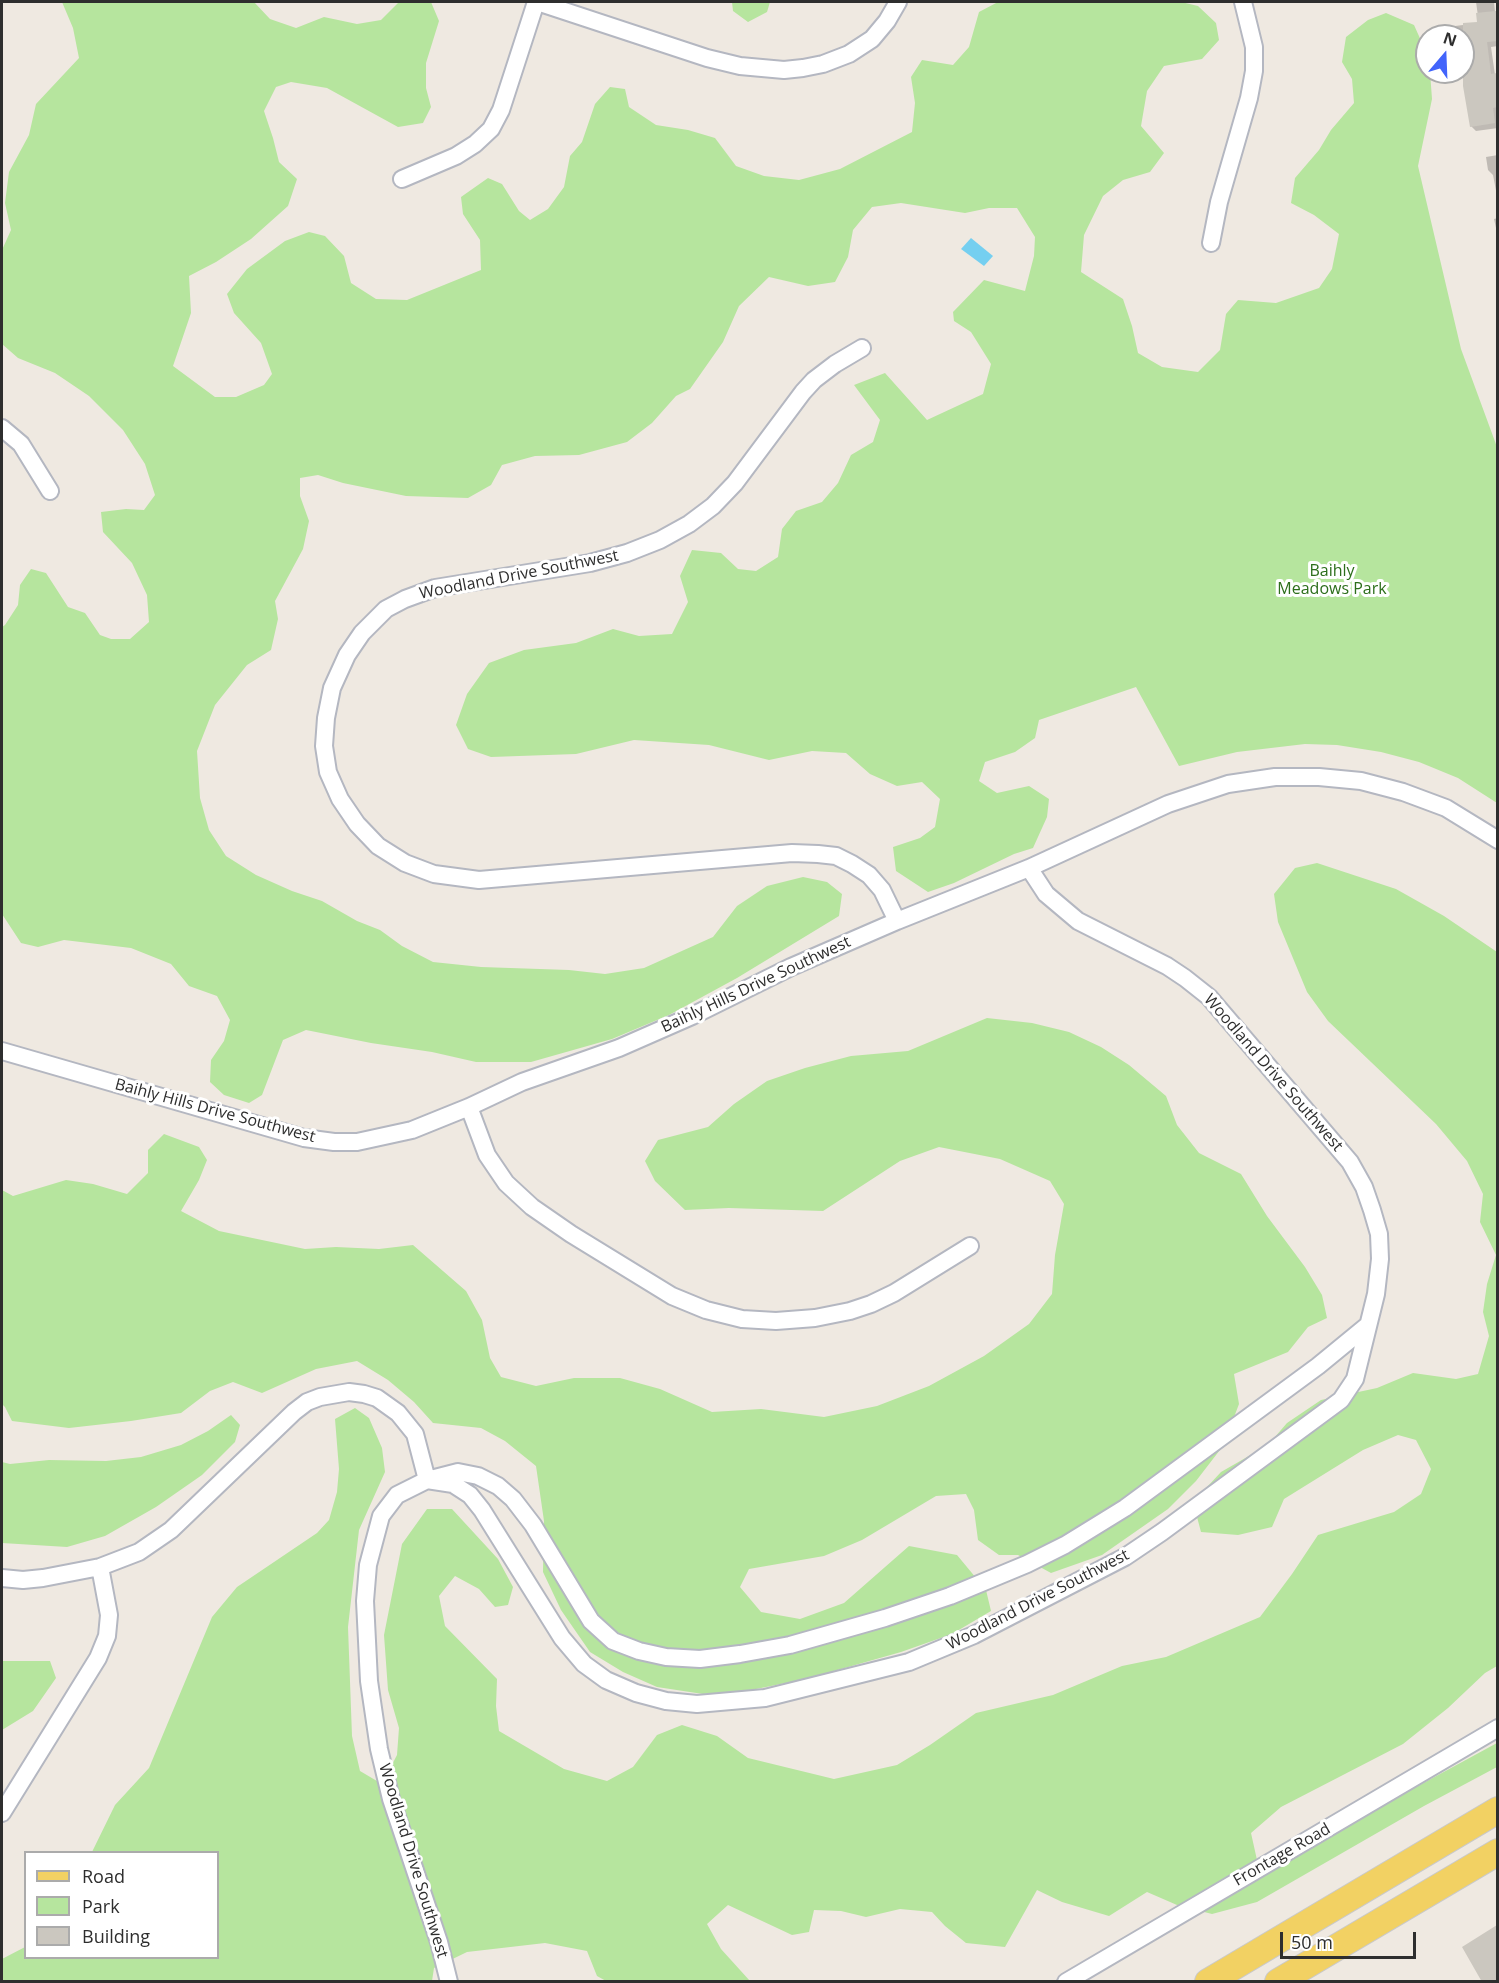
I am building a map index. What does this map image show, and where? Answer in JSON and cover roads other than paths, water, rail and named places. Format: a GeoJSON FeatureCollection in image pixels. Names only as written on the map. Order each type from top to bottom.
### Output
{"type":"FeatureCollection","features":[{"type":"Feature","properties":{"kind":"main road"},"geometry":{"type":"LineString","coordinates":[[1208,1982],[1497,1810]]}},
{"type":"Feature","properties":{"kind":"main road"},"geometry":{"type":"LineString","coordinates":[[1278,1982],[1497,1852]]}},
{"type":"Feature","properties":{"kind":"main road"},"geometry":{"type":"LineString","coordinates":[[1436,1888],[1497,1858]]}},
{"type":"Feature","properties":{"kind":"street"},"geometry":{"type":"LineString","coordinates":[[402,179],[456,156],[475,144],[491,129],[501,110],[537,2],[707,58],[740,66],[784,70],[813,66],[849,54],[872,39],[887,21],[898,2]]}},
{"type":"Feature","properties":{"kind":"street"},"geometry":{"type":"LineString","coordinates":[[1211,243],[1224,181],[1249,98],[1254,71],[1254,48],[1243,2]]}},
{"type":"Feature","properties":{"kind":"street","name":"Woodland Drive Southwest"},"geometry":{"type":"LineString","coordinates":[[862,348],[814,380],[735,483],[713,506],[689,524],[660,540],[627,553],[590,563],[435,588],[386,609],[362,633],[346,655],[332,688],[326,718],[324,746],[328,772],[339,799],[357,824],[378,846],[405,863],[434,874],[479,880],[792,853],[818,854],[836,856],[869,875],[882,891],[897,921]]}},
{"type":"Feature","properties":{"kind":"street"},"geometry":{"type":"LineString","coordinates":[[2,428],[21,444],[50,490]]}},
{"type":"Feature","properties":{"kind":"street","name":"Baihly Hills Drive Southwest"},"geometry":{"type":"LineString","coordinates":[[2,1051],[304,1137],[334,1142],[357,1142],[412,1130],[522,1082],[618,1048],[692,1016],[791,968],[897,921],[1029,868],[1167,804],[1228,784],[1275,777],[1319,777],[1361,781],[1403,792],[1446,808],[1497,840]]}},
{"type":"Feature","properties":{"kind":"street","name":"Woodland Drive Southwest"},"geometry":{"type":"LineString","coordinates":[[427,1480],[453,1484],[470,1495],[493,1527],[562,1638],[584,1664],[606,1680],[636,1693],[666,1701],[697,1704],[765,1698],[909,1662],[974,1635],[1125,1557],[1341,1400],[1355,1379],[1376,1294],[1380,1259],[1379,1234],[1364,1187],[1350,1162],[1209,998],[1167,966],[1078,921],[1046,894],[1029,868]]}},
{"type":"Feature","properties":{"kind":"street"},"geometry":{"type":"LineString","coordinates":[[469,1107],[487,1155],[506,1183],[532,1207],[571,1234],[672,1296],[706,1310],[742,1319],[776,1321],[815,1318],[850,1311],[894,1293],[970,1246]]}},
{"type":"Feature","properties":{"kind":"street","name":"Woodland Drive Southwest"},"geometry":{"type":"LineString","coordinates":[[448,1982],[439,1942],[389,1789],[377,1738],[366,1640],[365,1601],[368,1565],[381,1516],[397,1495],[427,1480],[458,1472],[478,1476],[498,1486],[513,1499],[533,1525],[591,1621],[613,1641],[639,1651],[666,1657],[700,1659],[740,1654],[800,1642],[885,1618],[950,1596],[1027,1564],[1065,1545],[1125,1508],[1318,1366],[1368,1325]]}},
{"type":"Feature","properties":{"kind":"street"},"geometry":{"type":"LineString","coordinates":[[2,1578],[23,1580],[44,1578],[100,1567],[140,1552],[155,1543],[294,1412],[307,1402],[320,1397],[349,1392],[364,1394],[377,1398],[398,1413],[415,1434],[427,1480]]}},
{"type":"Feature","properties":{"kind":"street"},"geometry":{"type":"LineString","coordinates":[[2,1813],[98,1658],[107,1636],[109,1615],[100,1567]]}},
{"type":"Feature","properties":{"kind":"street","name":"Frontage Road"},"geometry":{"type":"LineString","coordinates":[[1066,1982],[1497,1728]]}},
{"type":"Feature","properties":{"kind":"water"},"geometry":{"type":"Polygon","coordinates":[[[971,238],[993,256],[984,266],[961,249],[971,238]]]}},
{"type":"Feature","properties":{"kind":"park label","name":"Baihly Meadows Park"},"geometry":{"type":"Point","coordinates":[1332,580]}}]}
